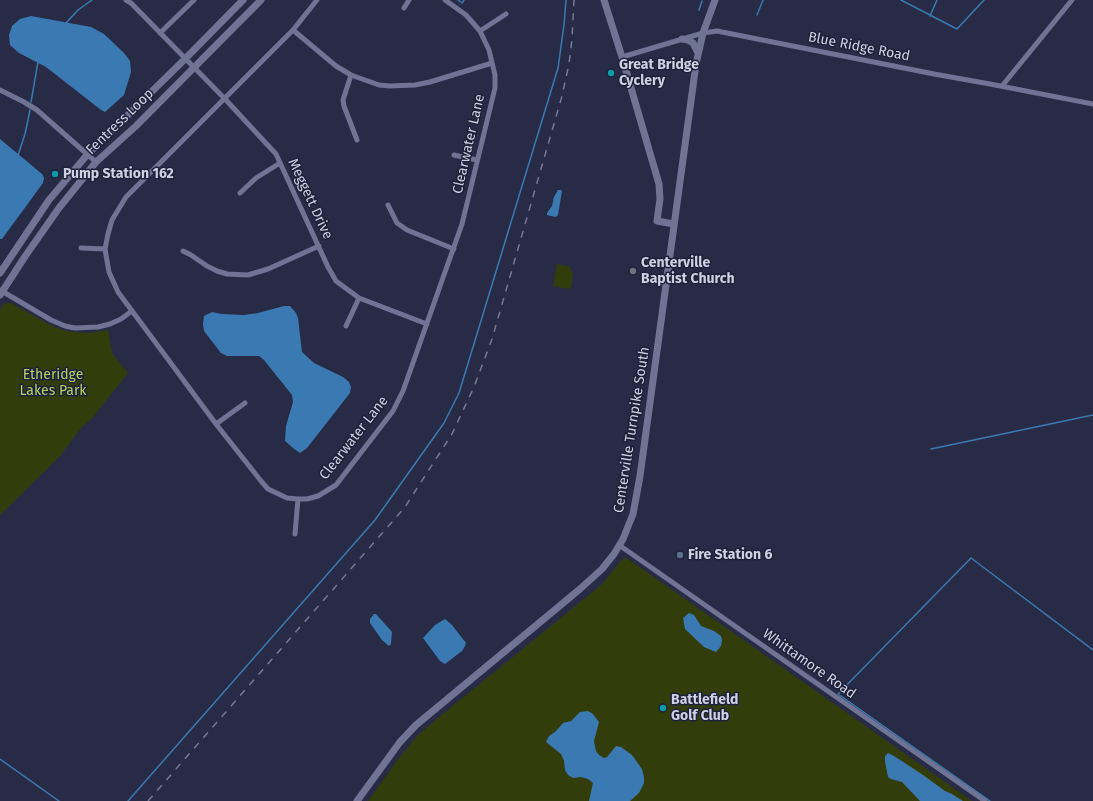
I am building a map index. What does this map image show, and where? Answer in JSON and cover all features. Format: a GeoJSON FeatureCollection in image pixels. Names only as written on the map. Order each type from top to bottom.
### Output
{"type":"FeatureCollection","features":[{"type":"Feature","properties":{"kind":"street","name":"Meggett Drive"},"geometry":{"type":"LineString","coordinates":[[126,0],[225,99],[276,154],[336,281],[359,298],[427,324]]}},
{"type":"Feature","properties":{"kind":"street"},"geometry":{"type":"LineString","coordinates":[[160,33],[194,0]]}},
{"type":"Feature","properties":{"kind":"street","name":"Fentress Loop"},"geometry":{"type":"LineString","coordinates":[[0,273],[38,216],[87,155],[243,0]]}},
{"type":"Feature","properties":{"kind":"street","name":"Fentress Loop"},"geometry":{"type":"LineString","coordinates":[[1,292],[59,208],[96,162],[136,126],[261,0]]}},
{"type":"Feature","properties":{"kind":"street","name":"Clearwater Lane"},"geometry":{"type":"LineString","coordinates":[[317,0],[294,30],[126,197],[112,220],[105,249],[108,266],[118,292],[260,481],[268,489],[287,498],[298,499],[307,499],[318,496],[336,484],[387,420],[399,402],[462,224],[494,88],[495,75],[489,50],[480,31],[466,15],[445,0]]}},
{"type":"Feature","properties":{"kind":"street"},"geometry":{"type":"LineString","coordinates":[[404,8],[409,0]]}},
{"type":"Feature","properties":{"kind":"street"},"geometry":{"type":"LineString","coordinates":[[604,0],[660,189],[657,221],[674,224]]}},
{"type":"Feature","properties":{"kind":"street","name":"Centerville Turnpike South"},"geometry":{"type":"LineString","coordinates":[[357,801],[395,748],[416,725],[580,590],[602,569],[619,545],[633,514],[640,482],[692,83],[703,33],[715,0]]}},
{"type":"Feature","properties":{"kind":"street"},"geometry":{"type":"LineString","coordinates":[[1002,86],[1072,0]]}},
{"type":"Feature","properties":{"kind":"street"},"geometry":{"type":"LineString","coordinates":[[480,31],[506,14]]}},
{"type":"Feature","properties":{"kind":"street"},"geometry":{"type":"LineString","coordinates":[[294,30],[336,66],[351,76],[379,85],[415,85],[430,82],[492,63]]}},
{"type":"Feature","properties":{"kind":"street","name":"Blue Ridge Road"},"geometry":{"type":"LineString","coordinates":[[622,57],[703,33],[717,31],[926,73],[1093,104]]}},
{"type":"Feature","properties":{"kind":"street"},"geometry":{"type":"LineString","coordinates":[[682,39],[693,43],[698,53]]}},
{"type":"Feature","properties":{"kind":"street"},"geometry":{"type":"LineString","coordinates":[[351,76],[343,100],[357,140]]}},
{"type":"Feature","properties":{"kind":"street"},"geometry":{"type":"LineString","coordinates":[[0,90],[12,95],[37,110],[96,162]]}},
{"type":"Feature","properties":{"kind":"street"},"geometry":{"type":"LineString","coordinates":[[454,155],[477,160]]}},
{"type":"Feature","properties":{"kind":"street"},"geometry":{"type":"LineString","coordinates":[[240,192],[256,178],[280,163]]}},
{"type":"Feature","properties":{"kind":"street"},"geometry":{"type":"LineString","coordinates":[[388,205],[398,223],[407,230],[454,249]]}},
{"type":"Feature","properties":{"kind":"street"},"geometry":{"type":"LineString","coordinates":[[183,251],[217,271],[227,274],[248,275],[268,269],[319,246]]}},
{"type":"Feature","properties":{"kind":"street"},"geometry":{"type":"LineString","coordinates":[[82,248],[105,249]]}},
{"type":"Feature","properties":{"kind":"street"},"geometry":{"type":"LineString","coordinates":[[1,292],[50,320],[65,326],[76,328],[98,327],[110,324],[121,319],[132,311]]}},
{"type":"Feature","properties":{"kind":"street"},"geometry":{"type":"LineString","coordinates":[[346,326],[359,298]]}},
{"type":"Feature","properties":{"kind":"street"},"geometry":{"type":"LineString","coordinates":[[216,424],[244,402]]}},
{"type":"Feature","properties":{"kind":"street"},"geometry":{"type":"LineString","coordinates":[[295,534],[298,499]]}},
{"type":"Feature","properties":{"kind":"street","name":"Whittamore Road"},"geometry":{"type":"LineString","coordinates":[[619,545],[985,801]]}},
{"type":"Feature","properties":{"kind":"green space"},"geometry":{"type":"Polygon","coordinates":[[[557,264],[570,267],[573,273],[571,287],[569,289],[553,286],[557,264]]]}},
{"type":"Feature","properties":{"kind":"green space","name":"Etheridge Lakes Park"},"geometry":{"type":"Polygon","coordinates":[[[6,303],[11,303],[52,326],[66,331],[87,333],[108,330],[112,353],[128,373],[93,417],[80,429],[60,456],[0,515],[0,310],[6,303]]]}},
{"type":"Feature","properties":{"kind":"green space","name":"Battlefield Golf Club"},"geometry":{"type":"Polygon","coordinates":[[[624,557],[972,801],[368,801],[417,736],[601,585],[624,557]]]}},
{"type":"Feature","properties":{"kind":"water"},"geometry":{"type":"Polygon","coordinates":[[[31,16],[91,27],[104,34],[124,53],[130,61],[131,72],[124,95],[105,112],[46,67],[19,53],[10,45],[9,35],[12,26],[20,19],[31,16]]]}},
{"type":"Feature","properties":{"kind":"water"},"geometry":{"type":"Polygon","coordinates":[[[0,139],[42,174],[44,178],[43,183],[2,239],[0,239],[0,139]]]}},
{"type":"Feature","properties":{"kind":"water"},"geometry":{"type":"Polygon","coordinates":[[[558,190],[562,191],[558,215],[556,217],[547,215],[552,206],[554,197],[558,190]]]}},
{"type":"Feature","properties":{"kind":"water"},"geometry":{"type":"Polygon","coordinates":[[[290,306],[298,318],[302,352],[314,363],[343,377],[349,382],[351,387],[350,393],[307,448],[300,453],[285,441],[286,426],[293,402],[292,395],[264,360],[259,356],[227,356],[221,353],[204,331],[203,324],[204,316],[212,312],[244,315],[290,306]]]}},
{"type":"Feature","properties":{"kind":"water"},"geometry":{"type":"Polygon","coordinates":[[[689,613],[694,615],[701,626],[714,631],[721,636],[721,646],[716,652],[704,647],[685,629],[683,618],[689,613]]]}},
{"type":"Feature","properties":{"kind":"water"},"geometry":{"type":"Polygon","coordinates":[[[374,614],[376,614],[392,632],[391,644],[389,646],[382,640],[370,623],[370,619],[374,614]]]}},
{"type":"Feature","properties":{"kind":"water"},"geometry":{"type":"Polygon","coordinates":[[[445,619],[452,625],[466,643],[462,651],[445,664],[440,661],[423,638],[435,625],[445,619]]]}},
{"type":"Feature","properties":{"kind":"water"},"geometry":{"type":"Polygon","coordinates":[[[588,711],[593,714],[599,722],[594,741],[596,751],[599,755],[604,758],[607,757],[616,746],[621,747],[632,755],[642,769],[644,783],[639,793],[630,801],[589,801],[593,783],[588,779],[581,777],[573,778],[568,775],[565,770],[564,761],[561,754],[546,742],[549,736],[563,723],[571,721],[580,712],[588,711]]]}},
{"type":"Feature","properties":{"kind":"water"},"geometry":{"type":"Polygon","coordinates":[[[888,753],[945,791],[963,801],[920,801],[902,782],[888,777],[885,756],[888,753]]]}},
{"type":"Feature","properties":{"kind":"waterway"},"geometry":{"type":"LineString","coordinates":[[65,24],[78,10],[92,0]]}},
{"type":"Feature","properties":{"kind":"waterway"},"geometry":{"type":"LineString","coordinates":[[458,0],[462,3],[464,0]]}},
{"type":"Feature","properties":{"kind":"waterway"},"geometry":{"type":"LineString","coordinates":[[128,801],[375,520],[444,423],[459,393],[558,68],[566,0]]}},
{"type":"Feature","properties":{"kind":"waterway"},"geometry":{"type":"LineString","coordinates":[[757,15],[763,0]]}},
{"type":"Feature","properties":{"kind":"waterway"},"geometry":{"type":"LineString","coordinates":[[901,0],[957,29],[984,0]]}},
{"type":"Feature","properties":{"kind":"waterway"},"geometry":{"type":"LineString","coordinates":[[930,16],[937,0]]}},
{"type":"Feature","properties":{"kind":"waterway"},"geometry":{"type":"LineString","coordinates":[[699,10],[702,1]]}},
{"type":"Feature","properties":{"kind":"waterway"},"geometry":{"type":"LineString","coordinates":[[31,102],[38,62]]}},
{"type":"Feature","properties":{"kind":"waterway"},"geometry":{"type":"LineString","coordinates":[[18,155],[25,134],[30,110]]}},
{"type":"Feature","properties":{"kind":"waterway"},"geometry":{"type":"LineString","coordinates":[[931,449],[1093,415]]}},
{"type":"Feature","properties":{"kind":"waterway"},"geometry":{"type":"LineString","coordinates":[[990,801],[838,694],[971,558],[1093,650]]}},
{"type":"Feature","properties":{"kind":"waterway"},"geometry":{"type":"LineString","coordinates":[[0,759],[59,801]]}},
{"type":"Feature","properties":{"kind":"railway"},"geometry":{"type":"LineString","coordinates":[[148,801],[405,507],[452,434],[474,387],[492,339],[562,96],[569,64],[574,0]]}},
{"type":"Feature","properties":{"kind":"place","name":"Great Bridge Cyclery"},"geometry":{"type":"Point","coordinates":[611,73]}},
{"type":"Feature","properties":{"kind":"place","name":"Pump Station 162"},"geometry":{"type":"Point","coordinates":[55,174]}},
{"type":"Feature","properties":{"kind":"place","name":"Centerville Baptist Church"},"geometry":{"type":"Point","coordinates":[633,271]}},
{"type":"Feature","properties":{"kind":"place","name":"Fire Station 6"},"geometry":{"type":"Point","coordinates":[680,555]}},
{"type":"Feature","properties":{"kind":"place","name":"Battlefield Golf Club"},"geometry":{"type":"Point","coordinates":[663,708]}}]}
